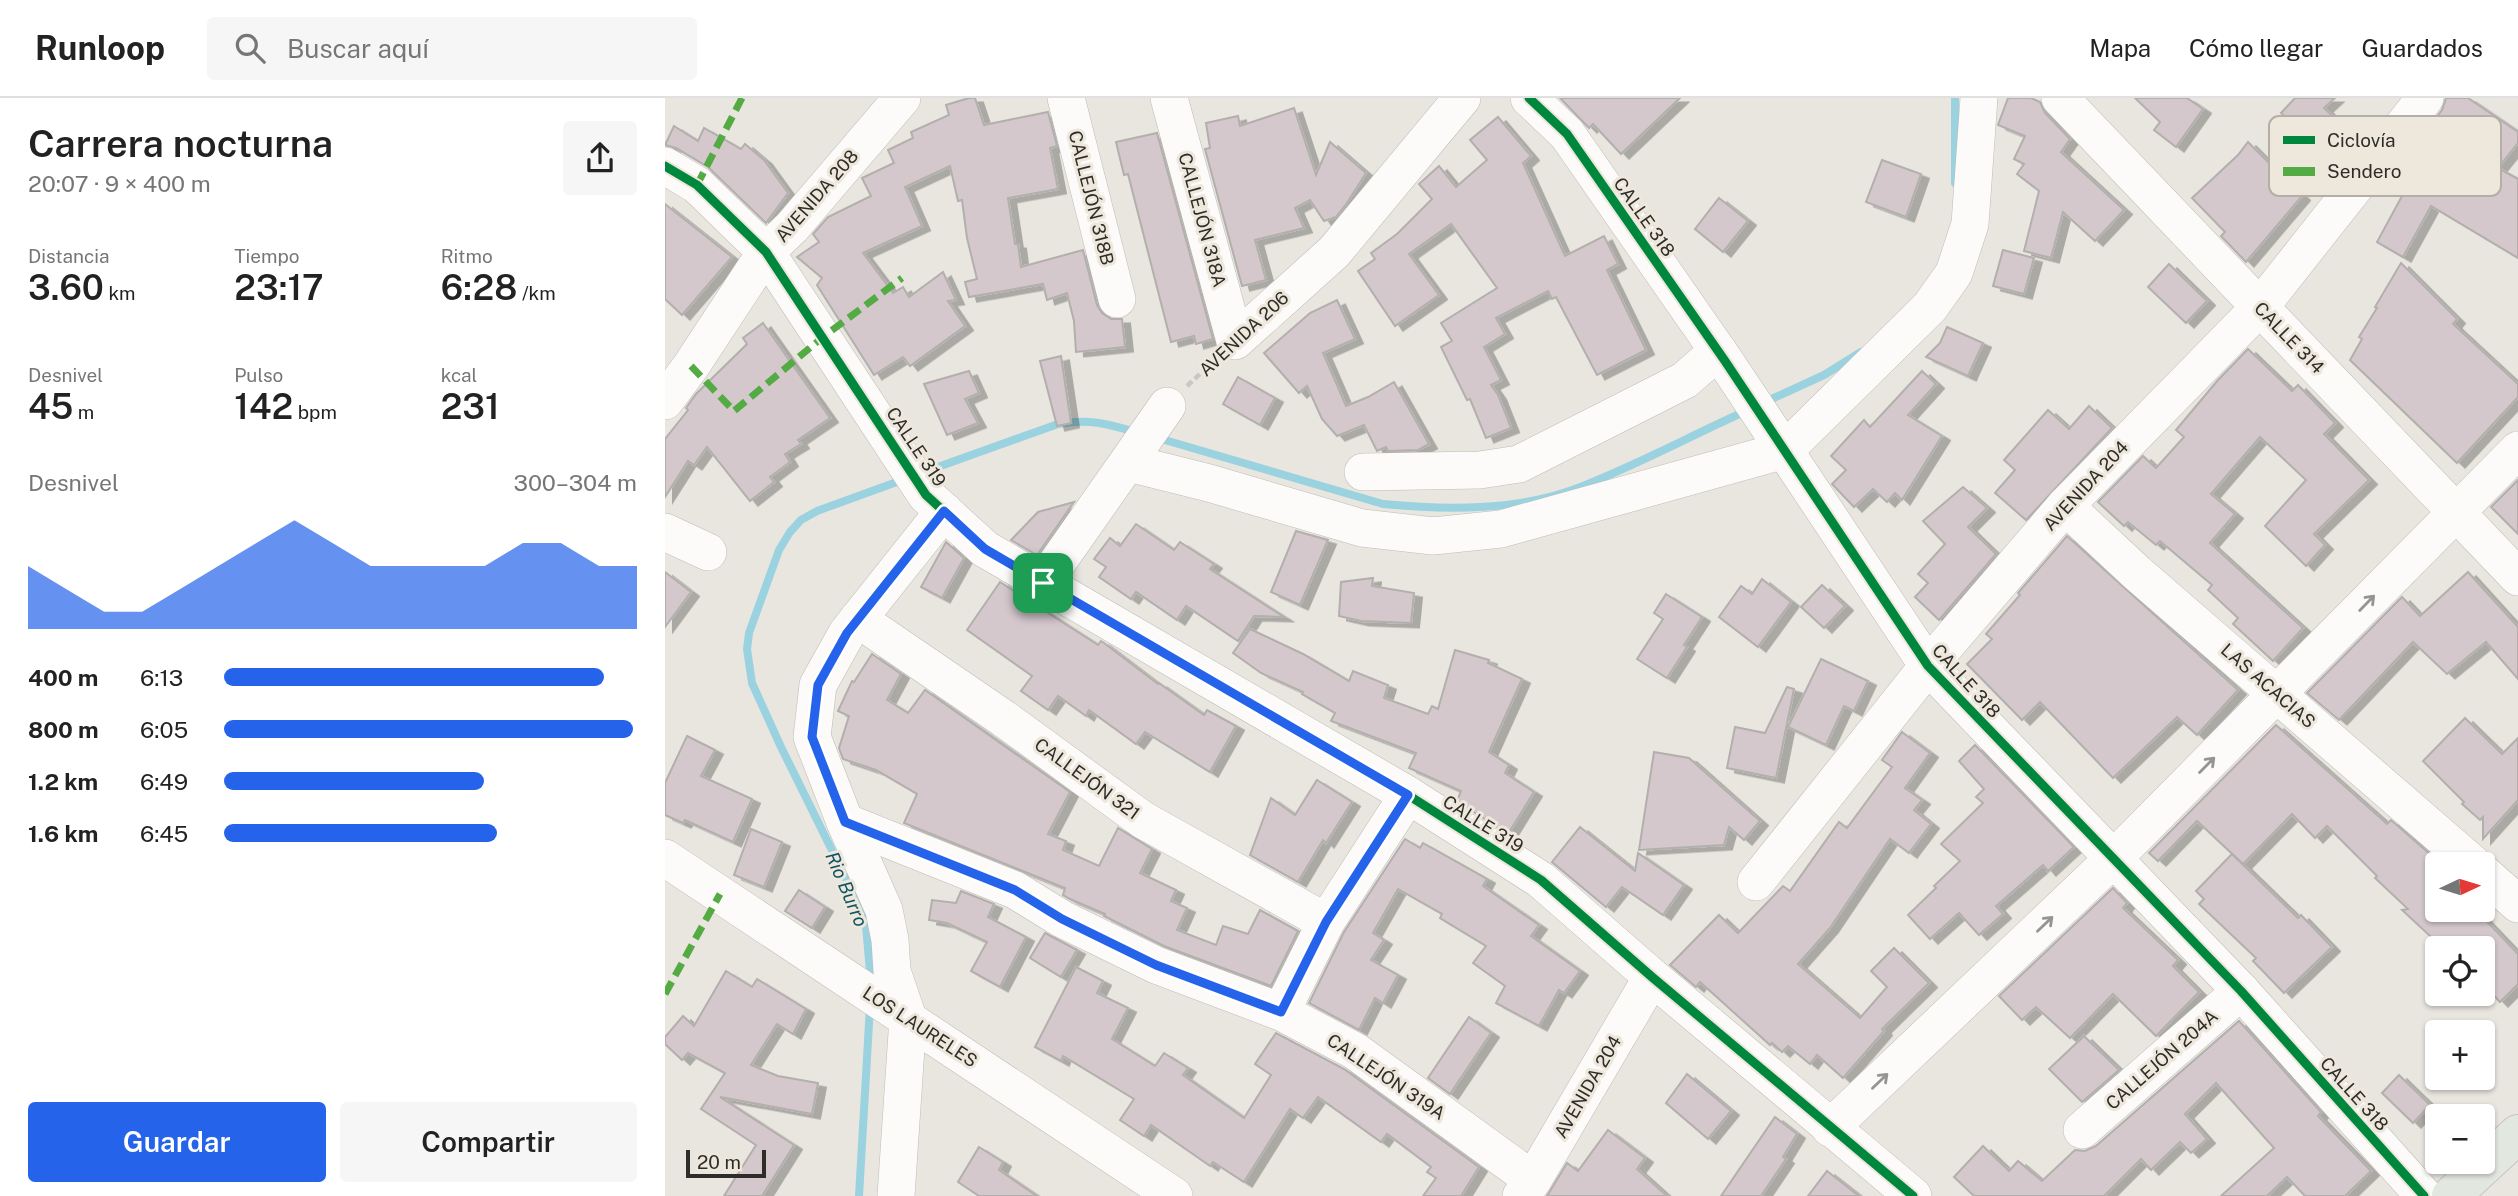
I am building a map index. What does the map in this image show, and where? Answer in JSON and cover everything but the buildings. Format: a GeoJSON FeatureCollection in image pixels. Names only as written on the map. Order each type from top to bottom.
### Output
{"type":"FeatureCollection","features":[{"type":"Feature","properties":{"kind":"main road"},"geometry":{"type":"LineString","coordinates":[[2451,1196],[2518,1134]]}},
{"type":"Feature","properties":{"kind":"street","name":"AVENIDA 208"},"geometry":{"type":"LineString","coordinates":[[665,401],[766,253],[792,227],[902,98]]}},
{"type":"Feature","properties":{"kind":"street","name":"CALLEJÓN 318B"},"geometry":{"type":"LineString","coordinates":[[1066,98],[1117,299]]}},
{"type":"Feature","properties":{"kind":"street","name":"CALLEJÓN 318A"},"geometry":{"type":"LineString","coordinates":[[1169,98],[1235,341]]}},
{"type":"Feature","properties":{"kind":"street","name":"AVENIDA 206"},"geometry":{"type":"LineString","coordinates":[[1235,341],[1334,252],[1462,98]]}},
{"type":"Feature","properties":{"kind":"street","name":"CALLE 318"},"geometry":{"type":"LineString","coordinates":[[1528,98],[1567,134],[1722,356],[1928,667],[2241,991],[2424,1196]]}},
{"type":"Feature","properties":{"kind":"street"},"geometry":{"type":"LineString","coordinates":[[1133,456],[1209,483],[1362,528],[1433,536],[1501,529],[1779,441],[1930,307],[1954,273],[1970,223],[1979,98]]}},
{"type":"Feature","properties":{"kind":"street","name":"CALLE 314"},"geometry":{"type":"LineString","coordinates":[[2060,98],[2518,577]]}},
{"type":"Feature","properties":{"kind":"street","name":"AVENIDA 204"},"geometry":{"type":"LineString","coordinates":[[2411,116],[2425,98]]}},
{"type":"Feature","properties":{"kind":"street","name":"CALLE 319"},"geometry":{"type":"LineString","coordinates":[[665,166],[697,185],[766,253],[935,503],[985,549],[1408,795],[1541,880],[1913,1196]]}},
{"type":"Feature","properties":{"kind":"street","name":"AVENIDA 204"},"geometry":{"type":"LineString","coordinates":[[1756,882],[1928,667],[2065,506],[2260,307],[2348,196]]}},
{"type":"Feature","properties":{"kind":"street"},"geometry":{"type":"LineString","coordinates":[[1363,472],[1480,470],[1519,464],[1685,380],[1722,356]]}},
{"type":"Feature","properties":{"kind":"street"},"geometry":{"type":"LineString","coordinates":[[1043,583],[1167,405]]}},
{"type":"Feature","properties":{"kind":"street"},"geometry":{"type":"LineString","coordinates":[[1830,1128],[2113,859],[2518,450]]}},
{"type":"Feature","properties":{"kind":"street"},"geometry":{"type":"LineString","coordinates":[[896,1196],[898,1012],[890,940],[884,910],[845,822],[812,737],[818,685],[847,633],[935,503]]}},
{"type":"Feature","properties":{"kind":"street","name":"LAS ACACIAS"},"geometry":{"type":"LineString","coordinates":[[2065,506],[2137,573],[2459,852]]}},
{"type":"Feature","properties":{"kind":"street"},"geometry":{"type":"LineString","coordinates":[[665,532],[708,552]]}},
{"type":"Feature","properties":{"kind":"street","name":"CALLEJÓN 321"},"geometry":{"type":"LineString","coordinates":[[859,619],[1003,718],[1143,820],[1326,922]]}},
{"type":"Feature","properties":{"kind":"street"},"geometry":{"type":"LineString","coordinates":[[1281,1012],[1326,922],[1408,795]]}},
{"type":"Feature","properties":{"kind":"street","name":"CALLEJÓN 319A"},"geometry":{"type":"LineString","coordinates":[[845,822],[1015,890],[1062,919],[1156,965],[1281,1012],[1355,1051],[1527,1188]]}},
{"type":"Feature","properties":{"kind":"street","name":"LOS LAURELES"},"geometry":{"type":"LineString","coordinates":[[665,858],[1174,1196]]}},
{"type":"Feature","properties":{"kind":"street"},"geometry":{"type":"LineString","coordinates":[[2495,884],[2518,904]]}},
{"type":"Feature","properties":{"kind":"street","name":"AVENIDA 204"},"geometry":{"type":"LineString","coordinates":[[1527,1188],[1653,977]]}},
{"type":"Feature","properties":{"kind":"street","name":"CALLEJÓN 204A"},"geometry":{"type":"LineString","coordinates":[[2082,1130],[2241,991]]}},
{"type":"Feature","properties":{"kind":"waterway"},"geometry":{"type":"LineString","coordinates":[[1955,98],[1955,183]]}},
{"type":"Feature","properties":{"kind":"waterway"},"geometry":{"type":"LineString","coordinates":[[1765,402],[1824,375],[1861,352]]}},
{"type":"Feature","properties":{"kind":"waterway"},"geometry":{"type":"LineString","coordinates":[[1158,438],[1383,504],[1481,507],[1529,501],[1575,489],[1746,411]]}},
{"type":"Feature","properties":{"kind":"waterway"},"geometry":{"type":"LineString","coordinates":[[924,472],[1058,424],[1097,423],[1135,432]]}},
{"type":"Feature","properties":{"kind":"waterway","name":"Rio Burro"},"geometry":{"type":"LineString","coordinates":[[871,983],[866,926],[855,897],[752,683],[747,649],[749,633],[779,550],[801,520],[817,511],[905,479]]}},
{"type":"Feature","properties":{"kind":"waterway","name":"Rio Burro"},"geometry":{"type":"LineString","coordinates":[[859,1196],[870,1006]]}},
{"type":"Feature","properties":{"kind":"marked path"},"geometry":{"type":"LineString","coordinates":[[697,185],[742,98]]}},
{"type":"Feature","properties":{"kind":"marked path"},"geometry":{"type":"LineString","coordinates":[[691,366],[734,411],[823,337],[902,278]]}},
{"type":"Feature","properties":{"kind":"marked path"},"geometry":{"type":"LineString","coordinates":[[665,994],[720,894]]}},
{"type":"Feature","properties":{"kind":"cycle path"},"geometry":{"type":"LineString","coordinates":[[1529,98],[1567,134],[1725,361],[1928,666],[2241,991],[2424,1196]]}},
{"type":"Feature","properties":{"kind":"cycle path"},"geometry":{"type":"LineString","coordinates":[[665,166],[697,185],[766,252],[926,495],[985,549],[1408,795],[1541,880],[1913,1196]]}},
{"type":"Feature","properties":{"kind":"route"},"geometry":{"type":"LineString","coordinates":[[944,511],[985,549],[1043,583],[1408,795],[1326,922],[1281,1012],[1156,965],[1062,919],[1015,890],[845,822],[812,737],[818,685],[847,633],[944,511]]}}]}
